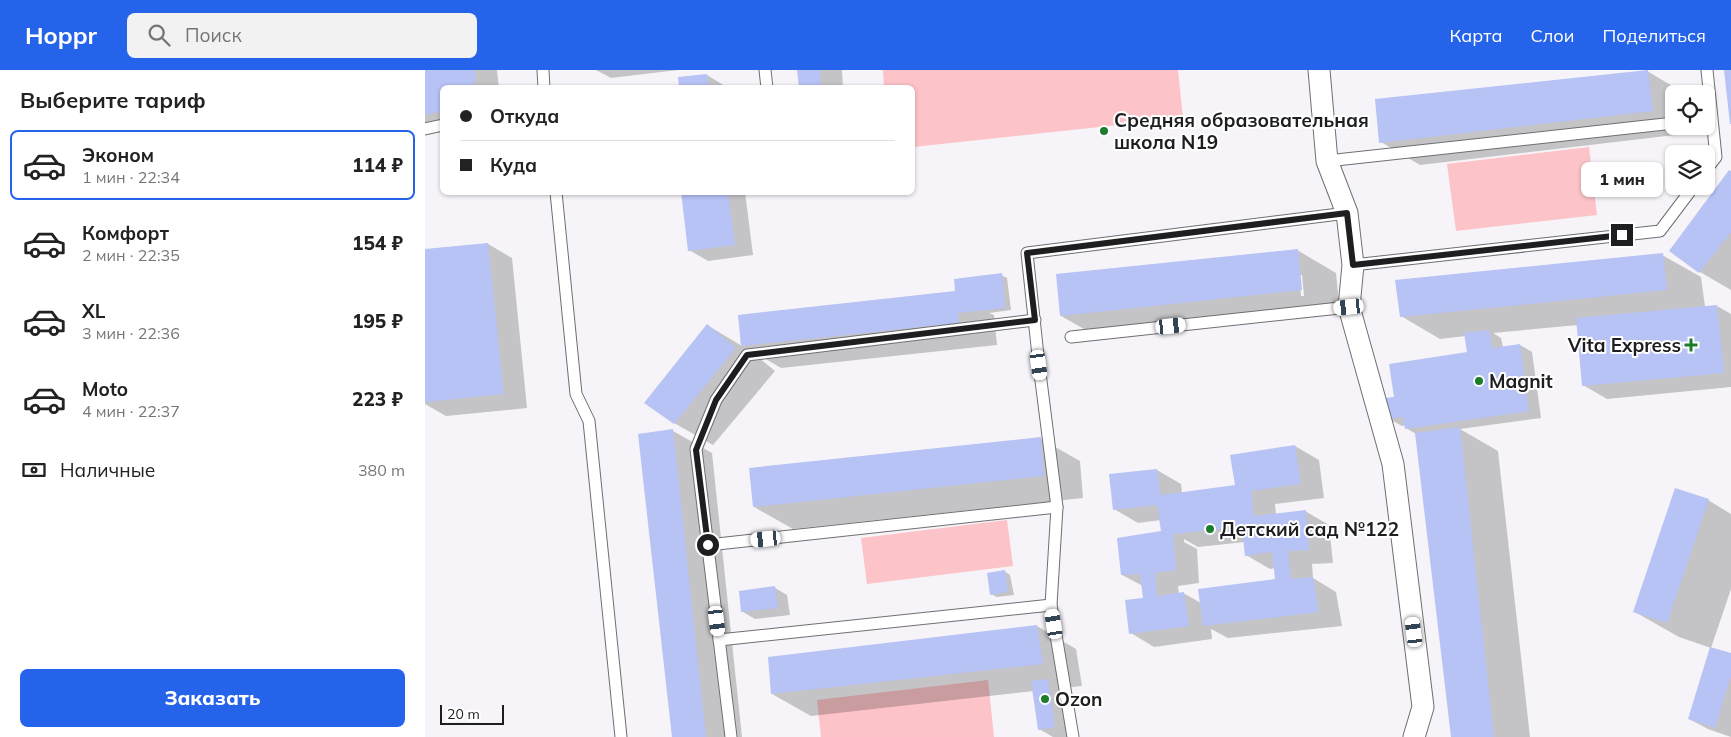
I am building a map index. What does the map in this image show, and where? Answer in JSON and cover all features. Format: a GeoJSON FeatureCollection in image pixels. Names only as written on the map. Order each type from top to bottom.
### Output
{"type":"FeatureCollection","features":[{"type":"Feature","properties":{"kind":"street"},"geometry":{"type":"LineString","coordinates":[[1319,70],[1327,160],[1347,213],[1353,265],[1349,307],[1393,464],[1423,707],[1414,737]]}},
{"type":"Feature","properties":{"kind":"lane"},"geometry":{"type":"LineString","coordinates":[[543,70],[544,85]]}},
{"type":"Feature","properties":{"kind":"lane"},"geometry":{"type":"LineString","coordinates":[[765,70],[767,85]]}},
{"type":"Feature","properties":{"kind":"lane"},"geometry":{"type":"LineString","coordinates":[[1707,70],[1708,85]]}},
{"type":"Feature","properties":{"kind":"lane"},"geometry":{"type":"LineString","coordinates":[[1327,160],[1665,124]]}},
{"type":"Feature","properties":{"kind":"lane"},"geometry":{"type":"LineString","coordinates":[[425,128],[440,126]]}},
{"type":"Feature","properties":{"kind":"lane"},"geometry":{"type":"LineString","coordinates":[[556,195],[576,394],[589,420],[621,737]]}},
{"type":"Feature","properties":{"kind":"lane"},"geometry":{"type":"LineString","coordinates":[[1353,265],[1660,231],[1687,195]]}},
{"type":"Feature","properties":{"kind":"lane"},"geometry":{"type":"LineString","coordinates":[[1073,737],[1051,605],[1057,507],[1027,253],[1347,213]]}},
{"type":"Feature","properties":{"kind":"lane"},"geometry":{"type":"LineString","coordinates":[[1071,337],[1349,307]]}},
{"type":"Feature","properties":{"kind":"lane"},"geometry":{"type":"LineString","coordinates":[[731,737],[696,450],[716,400],[747,355],[1035,320]]}},
{"type":"Feature","properties":{"kind":"lane"},"geometry":{"type":"LineString","coordinates":[[708,545],[1057,507]]}},
{"type":"Feature","properties":{"kind":"lane"},"geometry":{"type":"LineString","coordinates":[[719,640],[1051,605]]}},
{"type":"Feature","properties":{"kind":"shaded area"},"geometry":{"type":"Polygon","coordinates":[[[883,70],[1178,70],[1183,118],[915,147],[915,85],[884,85],[883,70]]]}},
{"type":"Feature","properties":{"kind":"shaded area"},"geometry":{"type":"Polygon","coordinates":[[[1589,147],[1597,215],[1456,231],[1447,164],[1589,147]]]}},
{"type":"Feature","properties":{"kind":"shaded area"},"geometry":{"type":"Polygon","coordinates":[[[1007,520],[1013,566],[867,584],[861,538],[1007,520]]]}},
{"type":"Feature","properties":{"kind":"shaded area"},"geometry":{"type":"Polygon","coordinates":[[[988,680],[994,737],[821,737],[817,700],[988,680]]]}},
{"type":"Feature","properties":{"kind":"building"},"geometry":{"type":"Polygon","coordinates":[[[425,70],[475,70],[476,80],[472,85],[440,85],[440,112],[425,115],[425,70]]]}},
{"type":"Feature","properties":{"kind":"building"},"geometry":{"type":"Polygon","coordinates":[[[797,70],[820,70],[821,85],[799,85],[797,70]]]}},
{"type":"Feature","properties":{"kind":"building"},"geometry":{"type":"Polygon","coordinates":[[[1648,70],[1653,111],[1379,143],[1375,99],[1648,70]]]}},
{"type":"Feature","properties":{"kind":"building"},"geometry":{"type":"Polygon","coordinates":[[[1724,70],[1731,70],[1731,124],[1730,124],[1724,70]]]}},
{"type":"Feature","properties":{"kind":"building"},"geometry":{"type":"Polygon","coordinates":[[[707,74],[709,85],[679,85],[678,77],[707,74]]]}},
{"type":"Feature","properties":{"kind":"building"},"geometry":{"type":"Polygon","coordinates":[[[1729,170],[1731,171],[1731,232],[1699,273],[1669,251],[1710,195],[1715,195],[1715,189],[1729,170]]]}},
{"type":"Feature","properties":{"kind":"building"},"geometry":{"type":"Polygon","coordinates":[[[681,195],[728,195],[735,245],[688,251],[681,195]]]}},
{"type":"Feature","properties":{"kind":"building"},"geometry":{"type":"Polygon","coordinates":[[[488,243],[504,394],[425,402],[425,249],[488,243]]]}},
{"type":"Feature","properties":{"kind":"building"},"geometry":{"type":"Polygon","coordinates":[[[1298,249],[1302,290],[1060,316],[1056,274],[1298,249]]]}},
{"type":"Feature","properties":{"kind":"building"},"geometry":{"type":"Polygon","coordinates":[[[1663,253],[1667,290],[1400,317],[1395,280],[1663,253]]]}},
{"type":"Feature","properties":{"kind":"building"},"geometry":{"type":"Polygon","coordinates":[[[1002,273],[1005,308],[958,313],[959,323],[741,346],[738,315],[955,291],[954,279],[1002,273]]]}},
{"type":"Feature","properties":{"kind":"building"},"geometry":{"type":"Polygon","coordinates":[[[1717,305],[1724,373],[1582,386],[1576,318],[1717,305]]]}},
{"type":"Feature","properties":{"kind":"building"},"geometry":{"type":"Polygon","coordinates":[[[707,324],[736,348],[674,424],[644,403],[707,324]]]}},
{"type":"Feature","properties":{"kind":"building"},"geometry":{"type":"Polygon","coordinates":[[[1489,330],[1492,348],[1520,344],[1529,411],[1405,429],[1403,417],[1388,419],[1385,398],[1394,397],[1389,364],[1467,352],[1464,333],[1489,330]]]}},
{"type":"Feature","properties":{"kind":"building"},"geometry":{"type":"Polygon","coordinates":[[[1460,427],[1494,737],[1451,737],[1415,433],[1460,427]]]}},
{"type":"Feature","properties":{"kind":"building"},"geometry":{"type":"Polygon","coordinates":[[[673,429],[706,737],[672,737],[638,434],[673,429]]]}},
{"type":"Feature","properties":{"kind":"building"},"geometry":{"type":"Polygon","coordinates":[[[1041,437],[1044,476],[753,507],[749,468],[1041,437]]]}},
{"type":"Feature","properties":{"kind":"building"},"geometry":{"type":"Polygon","coordinates":[[[1295,445],[1301,484],[1251,491],[1254,516],[1306,510],[1309,550],[1288,551],[1291,579],[1313,577],[1319,612],[1203,626],[1198,589],[1275,579],[1272,552],[1245,556],[1242,527],[1173,534],[1176,570],[1155,573],[1157,596],[1184,592],[1189,626],[1129,634],[1125,600],[1143,598],[1140,574],[1121,575],[1117,538],[1161,531],[1157,505],[1113,510],[1109,474],[1157,469],[1161,495],[1235,485],[1230,455],[1295,445]]]}},
{"type":"Feature","properties":{"kind":"building"},"geometry":{"type":"Polygon","coordinates":[[[1675,488],[1709,499],[1667,623],[1633,612],[1675,488]]]}},
{"type":"Feature","properties":{"kind":"building"},"geometry":{"type":"Polygon","coordinates":[[[1005,570],[1008,592],[990,595],[987,573],[1005,570]]]}},
{"type":"Feature","properties":{"kind":"building"},"geometry":{"type":"Polygon","coordinates":[[[775,586],[778,608],[741,612],[739,591],[775,586]]]}},
{"type":"Feature","properties":{"kind":"building"},"geometry":{"type":"Polygon","coordinates":[[[1037,625],[1043,664],[771,694],[768,657],[1037,625]]]}},
{"type":"Feature","properties":{"kind":"building"},"geometry":{"type":"Polygon","coordinates":[[[1710,647],[1731,653],[1731,676],[1715,728],[1688,719],[1710,647]]]}},
{"type":"Feature","properties":{"kind":"building"},"geometry":{"type":"Polygon","coordinates":[[[1048,679],[1055,727],[1038,730],[1031,681],[1048,679]]]}},
{"type":"Feature","properties":{"kind":"place","name":"Средняя образовательная школа N19"},"geometry":{"type":"Point","coordinates":[1104,131]}},
{"type":"Feature","properties":{"kind":"place","name":"Vita Express"},"geometry":{"type":"Point","coordinates":[1691,345]}},
{"type":"Feature","properties":{"kind":"place","name":"Magnit"},"geometry":{"type":"Point","coordinates":[1479,381]}},
{"type":"Feature","properties":{"kind":"place","name":"Детский сад №122"},"geometry":{"type":"Point","coordinates":[1210,529]}},
{"type":"Feature","properties":{"kind":"place","name":"Ozon"},"geometry":{"type":"Point","coordinates":[1045,699]}},
{"type":"Feature","properties":{"kind":"route"},"geometry":{"type":"LineString","coordinates":[[708,545],[696,450],[716,400],[747,355],[1035,320],[1027,253],[1347,213],[1353,265],[1622,235]]}}]}
